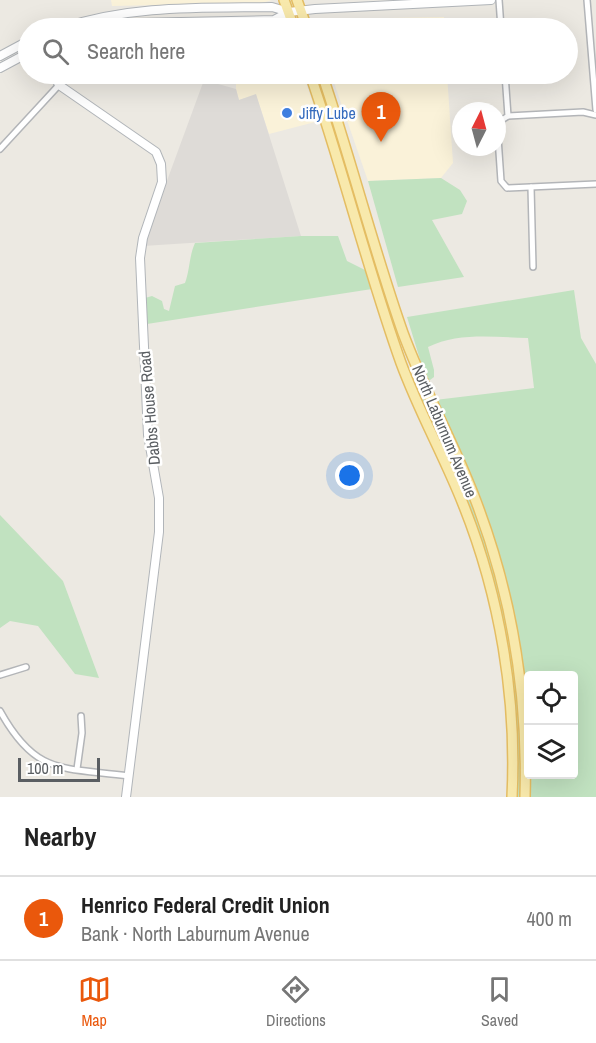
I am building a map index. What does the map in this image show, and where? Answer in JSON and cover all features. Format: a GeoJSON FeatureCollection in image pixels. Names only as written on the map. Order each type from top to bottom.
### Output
{"type":"FeatureCollection","features":[{"type":"Feature","properties":{"kind":"main road"},"geometry":{"type":"LineString","coordinates":[[284,0],[291,18]]}},
{"type":"Feature","properties":{"kind":"main road"},"geometry":{"type":"LineString","coordinates":[[297,0],[303,18]]}},
{"type":"Feature","properties":{"kind":"main road","name":"North Laburnum Avenue"},"geometry":{"type":"LineString","coordinates":[[313,84],[401,364],[460,496],[483,561],[506,666],[513,739],[512,797]]}},
{"type":"Feature","properties":{"kind":"main road","name":"North Laburnum Avenue"},"geometry":{"type":"LineString","coordinates":[[325,84],[403,331],[471,489],[499,571],[513,633],[524,708],[525,797]]}},
{"type":"Feature","properties":{"kind":"street"},"geometry":{"type":"LineString","coordinates":[[96,18],[156,8],[273,7],[289,12],[491,0]]}},
{"type":"Feature","properties":{"kind":"street"},"geometry":{"type":"LineString","coordinates":[[499,0],[500,18]]}},
{"type":"Feature","properties":{"kind":"street"},"geometry":{"type":"LineString","coordinates":[[587,0],[596,110]]}},
{"type":"Feature","properties":{"kind":"street"},"geometry":{"type":"LineString","coordinates":[[278,18],[289,12]]}},
{"type":"Feature","properties":{"kind":"street"},"geometry":{"type":"LineString","coordinates":[[0,56],[18,46]]}},
{"type":"Feature","properties":{"kind":"street"},"geometry":{"type":"LineString","coordinates":[[0,68],[18,58]]}},
{"type":"Feature","properties":{"kind":"street"},"geometry":{"type":"LineString","coordinates":[[506,84],[508,116]]}},
{"type":"Feature","properties":{"kind":"street"},"geometry":{"type":"LineString","coordinates":[[0,150],[59,85]]}},
{"type":"Feature","properties":{"kind":"street","name":"Dabbs House Road"},"geometry":{"type":"LineString","coordinates":[[59,85],[150,147],[161,164],[162,182],[143,238],[140,258],[148,435],[159,498],[159,532],[126,797]]}},
{"type":"Feature","properties":{"kind":"street"},"geometry":{"type":"LineString","coordinates":[[596,116],[583,112],[508,116],[497,123],[501,181],[507,188],[596,184]]}},
{"type":"Feature","properties":{"kind":"street"},"geometry":{"type":"LineString","coordinates":[[531,187],[533,267]]}},
{"type":"Feature","properties":{"kind":"street"},"geometry":{"type":"LineString","coordinates":[[0,675],[26,666]]}},
{"type":"Feature","properties":{"kind":"street"},"geometry":{"type":"LineString","coordinates":[[0,711],[14,736],[26,749],[51,765],[129,776]]}},
{"type":"Feature","properties":{"kind":"street"},"geometry":{"type":"LineString","coordinates":[[77,769],[82,733],[81,716]]}},
{"type":"Feature","properties":{"kind":"shaded area"},"geometry":{"type":"Polygon","coordinates":[[[111,0],[272,0],[262,3],[112,6],[111,0]]]}},
{"type":"Feature","properties":{"kind":"shaded area"},"geometry":{"type":"Polygon","coordinates":[[[444,17],[444,18],[388,18],[444,17]]]}},
{"type":"Feature","properties":{"kind":"shaded area"},"geometry":{"type":"Polygon","coordinates":[[[203,84],[218,84],[236,89],[239,100],[256,94],[301,236],[143,246],[203,84]]]}},
{"type":"Feature","properties":{"kind":"shaded area"},"geometry":{"type":"Polygon","coordinates":[[[236,84],[306,84],[319,121],[269,134],[256,95],[239,100],[236,84]]]}},
{"type":"Feature","properties":{"kind":"shaded area"},"geometry":{"type":"Polygon","coordinates":[[[334,84],[448,84],[453,163],[441,178],[368,181],[334,84]]]}},
{"type":"Feature","properties":{"kind":"green space"},"geometry":{"type":"Polygon","coordinates":[[[441,178],[460,190],[467,201],[462,214],[432,220],[464,277],[398,287],[368,181],[441,178]]]}},
{"type":"Feature","properties":{"kind":"green space"},"geometry":{"type":"Polygon","coordinates":[[[301,236],[338,236],[347,261],[365,270],[372,289],[147,324],[145,298],[152,296],[162,301],[164,309],[169,311],[175,286],[185,283],[195,243],[301,236]]]}},
{"type":"Feature","properties":{"kind":"green space"},"geometry":{"type":"Polygon","coordinates":[[[574,290],[581,338],[596,364],[596,797],[529,797],[529,779],[578,779],[578,671],[524,671],[524,682],[513,610],[501,562],[435,400],[534,388],[528,338],[464,337],[428,347],[434,370],[434,377],[430,380],[426,379],[407,317],[574,290]]]}},
{"type":"Feature","properties":{"kind":"green space"},"geometry":{"type":"Polygon","coordinates":[[[424,398],[471,498],[487,542],[509,624],[520,704],[522,797],[515,797],[515,759],[493,589],[421,404],[424,398]]]}},
{"type":"Feature","properties":{"kind":"green space"},"geometry":{"type":"Polygon","coordinates":[[[0,515],[63,581],[99,678],[75,674],[38,626],[10,621],[0,628],[0,515]]]}},
{"type":"Feature","properties":{"kind":"place","name":"Jiffy Lube"},"geometry":{"type":"Point","coordinates":[287,113]}},
{"type":"Feature","properties":{"kind":"place","name":"Henrico Federal Credit Union"},"geometry":{"type":"Point","coordinates":[381,142]}}]}
